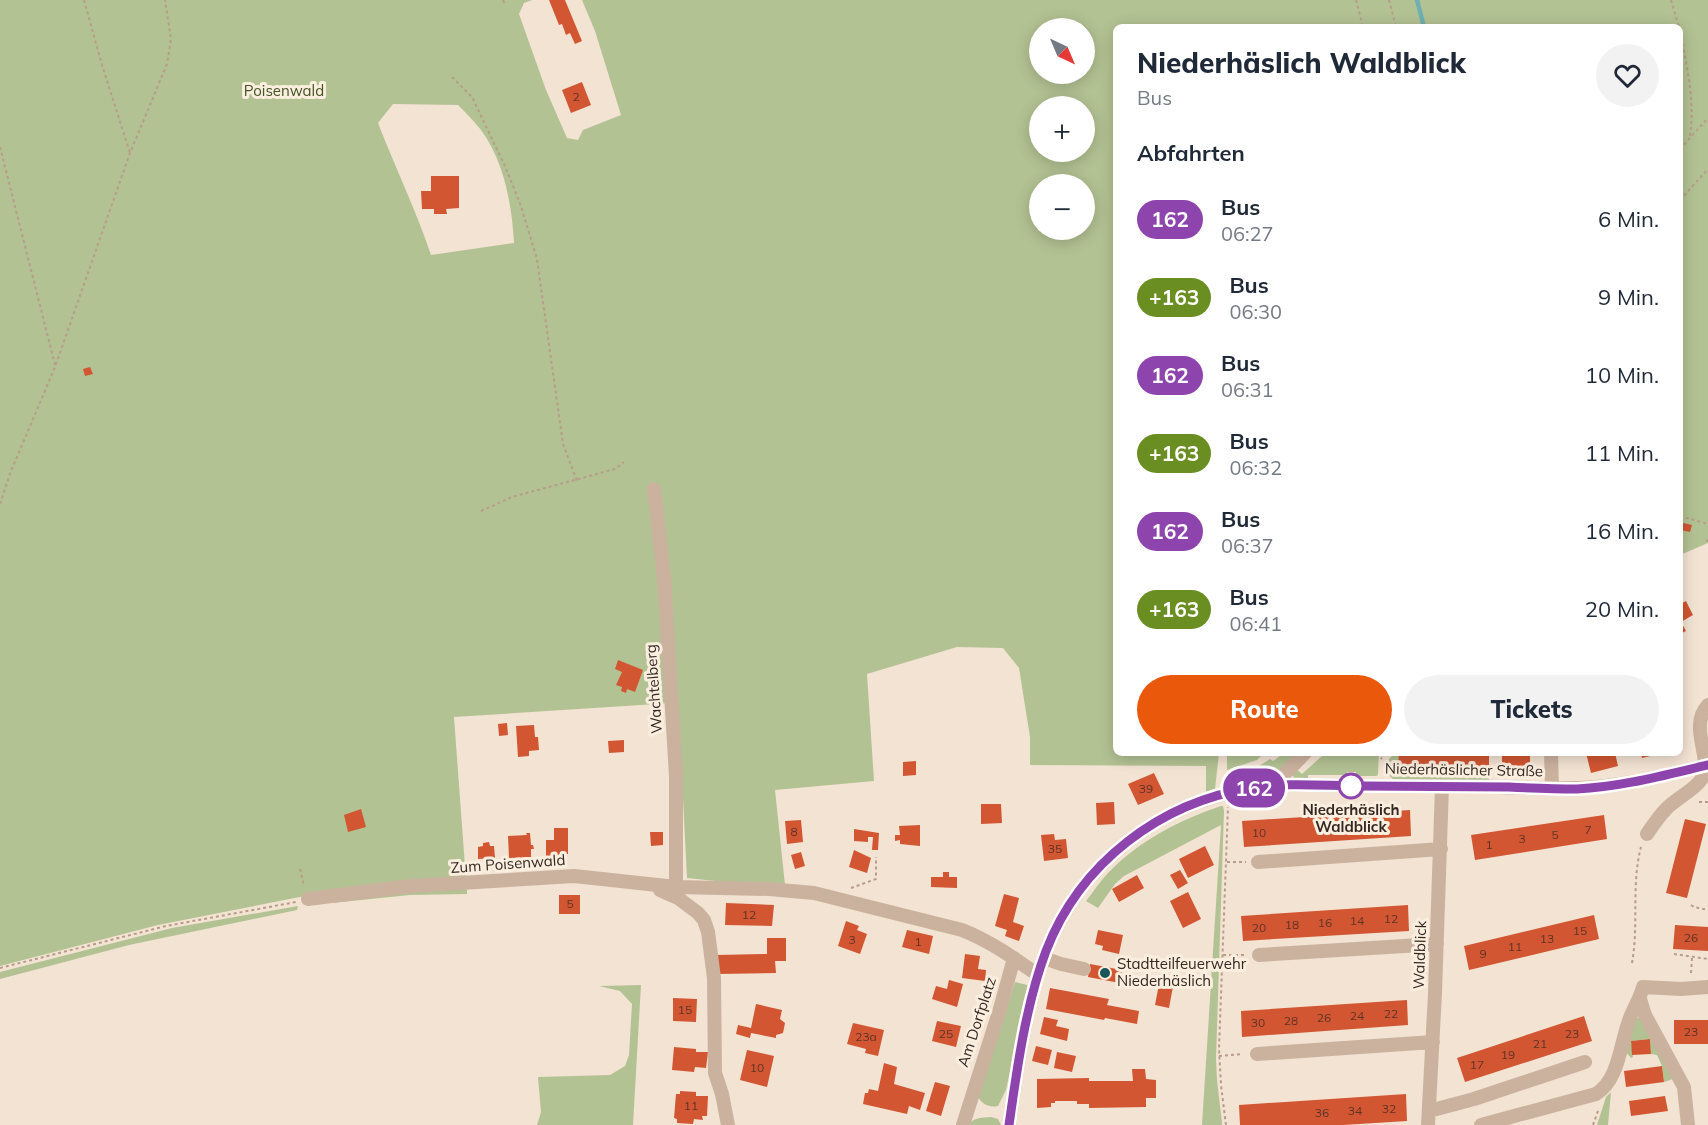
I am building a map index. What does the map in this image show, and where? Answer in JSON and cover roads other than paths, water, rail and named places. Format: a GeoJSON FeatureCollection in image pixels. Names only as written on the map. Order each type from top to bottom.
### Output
{"type":"FeatureCollection","features":[{"type":"Feature","properties":{"kind":"street","name":"Wachtelberg"},"geometry":{"type":"LineString","coordinates":[[654,489],[664,577],[676,776],[676,887]]}},
{"type":"Feature","properties":{"kind":"street"},"geometry":{"type":"LineString","coordinates":[[1644,840],[1667,808],[1698,783],[1704,774],[1707,765],[1701,717],[1708,705]]}},
{"type":"Feature","properties":{"kind":"street"},"geometry":{"type":"LineString","coordinates":[[1273,786],[1302,756]]}},
{"type":"Feature","properties":{"kind":"street","name":"Niederhäslicher Straße"},"geometry":{"type":"LineString","coordinates":[[1551,756],[1552,788]]}},
{"type":"Feature","properties":{"kind":"street","name":"Niederhäslicher Straße"},"geometry":{"type":"LineString","coordinates":[[1044,958],[1057,927],[1070,906],[1100,866],[1119,848],[1147,827],[1178,809],[1228,793],[1273,786],[1577,789],[1608,786],[1707,765]]}},
{"type":"Feature","properties":{"kind":"street","name":"Waldblick"},"geometry":{"type":"LineString","coordinates":[[1429,1118],[1442,786]]}},
{"type":"Feature","properties":{"kind":"street"},"geometry":{"type":"LineString","coordinates":[[1258,862],[1441,849]]}},
{"type":"Feature","properties":{"kind":"street","name":"Zum Poisenwald"},"geometry":{"type":"LineString","coordinates":[[308,899],[411,886],[574,876],[676,887],[800,891],[962,930],[978,936],[1014,958]]}},
{"type":"Feature","properties":{"kind":"street"},"geometry":{"type":"LineString","coordinates":[[643,884],[678,898],[705,920],[714,978],[715,1073],[728,1125]]}},
{"type":"Feature","properties":{"kind":"street"},"geometry":{"type":"LineString","coordinates":[[1259,955],[1437,944]]}},
{"type":"Feature","properties":{"kind":"street"},"geometry":{"type":"LineString","coordinates":[[1014,958],[1038,975]]}},
{"type":"Feature","properties":{"kind":"street","name":"Am Dorfplatz"},"geometry":{"type":"LineString","coordinates":[[963,1125],[1014,958]]}},
{"type":"Feature","properties":{"kind":"street"},"geometry":{"type":"LineString","coordinates":[[1009,1125],[1014,1086],[1038,975],[1044,958],[1084,969]]}},
{"type":"Feature","properties":{"kind":"street"},"geometry":{"type":"LineString","coordinates":[[1481,1125],[1596,1094],[1602,1090],[1611,1078],[1630,1017],[1640,999],[1643,987],[1708,987]]}},
{"type":"Feature","properties":{"kind":"street"},"geometry":{"type":"LineString","coordinates":[[1640,999],[1645,1015],[1684,1088],[1688,1125]]}},
{"type":"Feature","properties":{"kind":"street"},"geometry":{"type":"LineString","coordinates":[[1257,1054],[1433,1042]]}},
{"type":"Feature","properties":{"kind":"street"},"geometry":{"type":"LineString","coordinates":[[1429,1118],[1474,1099],[1585,1062]]}},
{"type":"Feature","properties":{"kind":"waterway"},"geometry":{"type":"LineString","coordinates":[[1417,0],[1423,24]]}},
{"type":"Feature","properties":{"kind":"place","name":"Niederhäslich Waldblick"},"geometry":{"type":"Point","coordinates":[1351,786]}},
{"type":"Feature","properties":{"kind":"place","name":"Stadtteilfeuerwehr Niederhäslich"},"geometry":{"type":"Point","coordinates":[1105,973]}},
{"type":"Feature","properties":{"kind":"park label","name":"Poisenwald"},"geometry":{"type":"Point","coordinates":[284,91]}}]}
